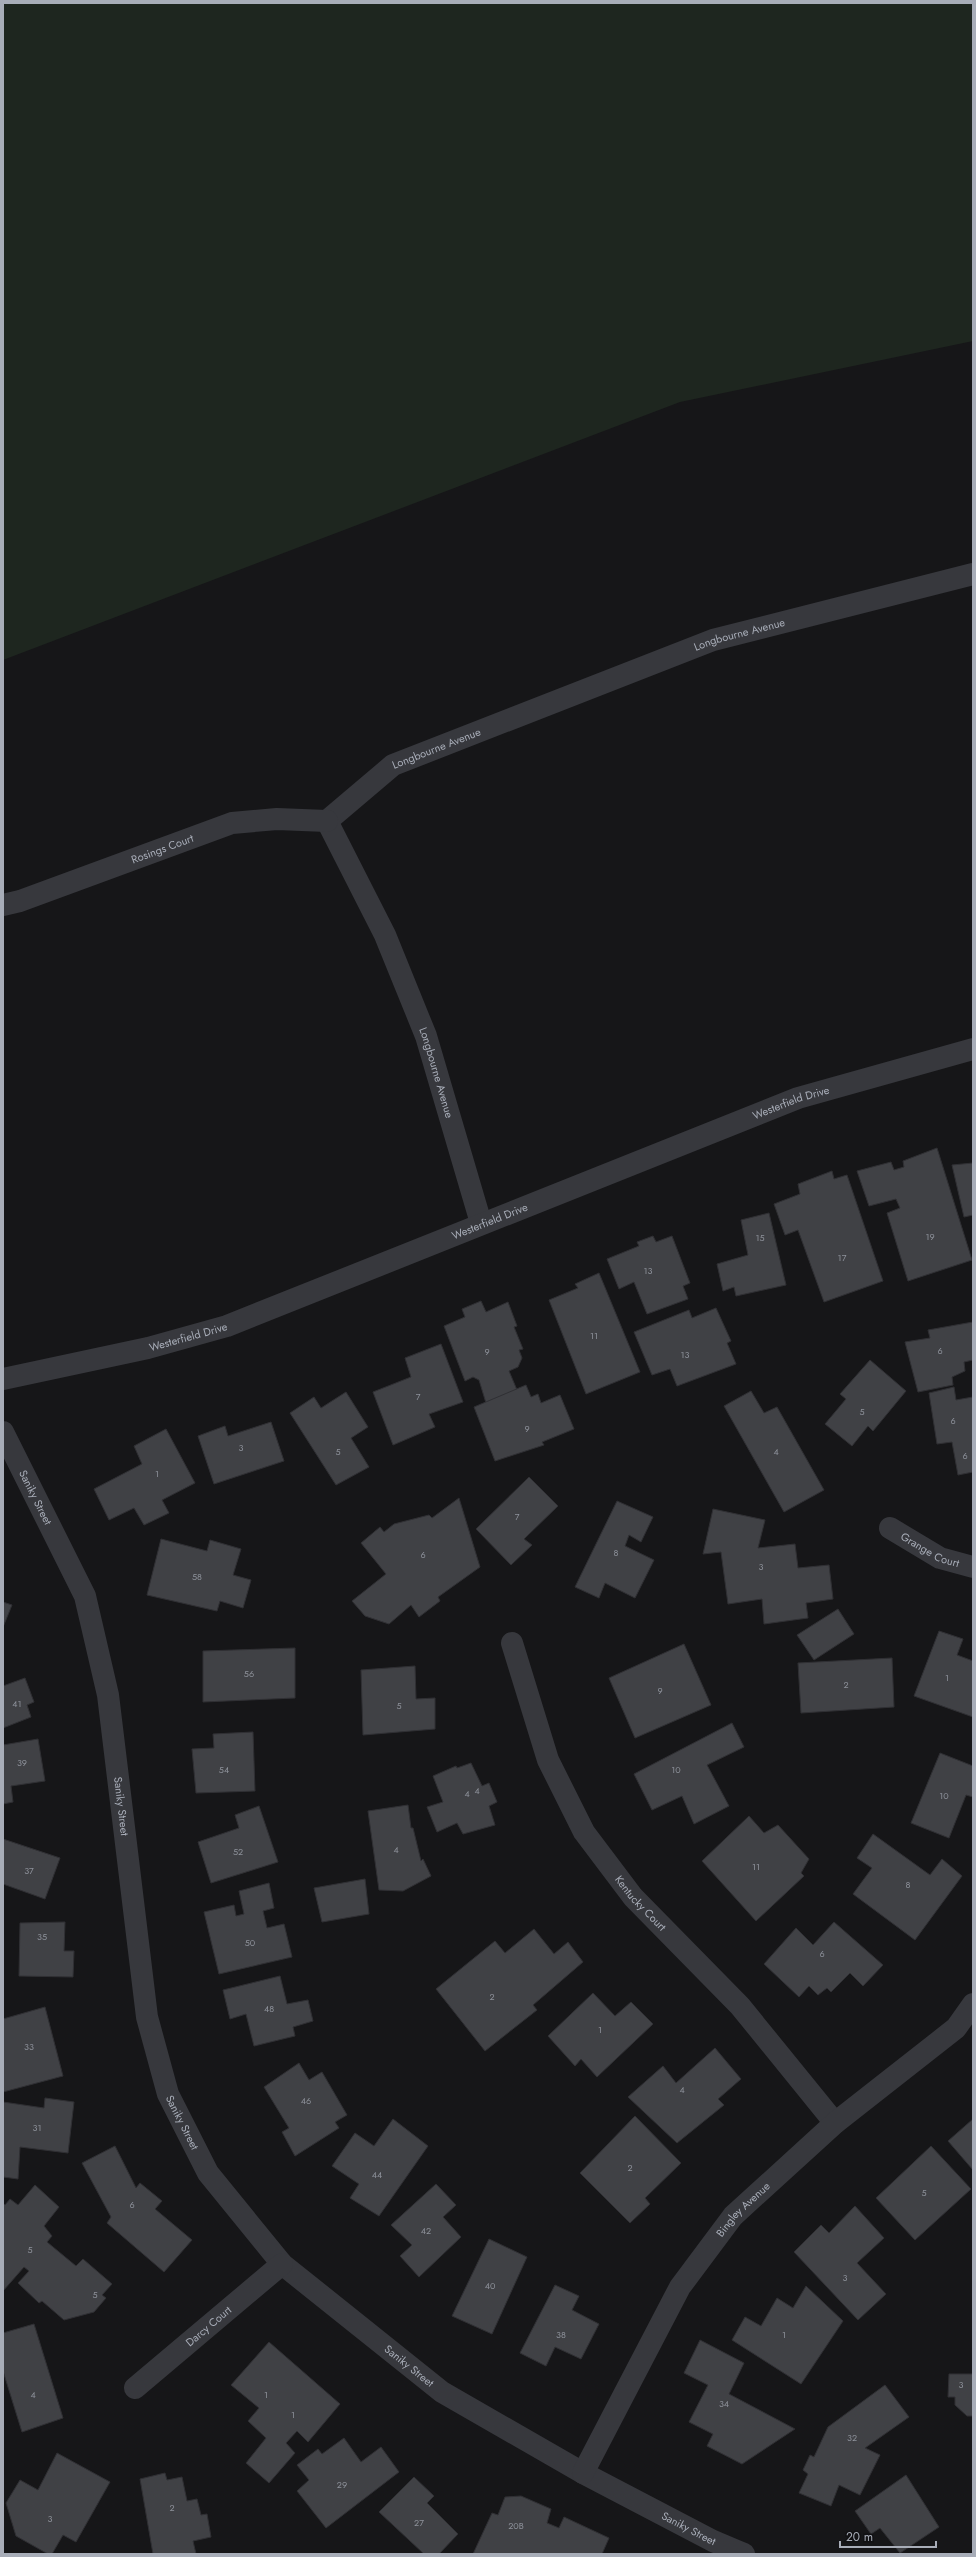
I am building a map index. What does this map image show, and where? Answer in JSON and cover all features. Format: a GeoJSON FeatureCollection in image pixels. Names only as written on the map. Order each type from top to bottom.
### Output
{"type":"FeatureCollection","features":[{"type":"Feature","properties":{"kind":"street","name":"Longbourne Avenue"},"geometry":{"type":"LineString","coordinates":[[481,1223],[426,1036],[385,935],[327,821],[393,765],[713,640],[973,574]]}},
{"type":"Feature","properties":{"kind":"street","name":"Rosings Court"},"geometry":{"type":"LineString","coordinates":[[3,905],[20,901],[232,824],[277,819],[327,821]]}},
{"type":"Feature","properties":{"kind":"street","name":"Westerfield Drive"},"geometry":{"type":"LineString","coordinates":[[3,1379],[148,1348],[227,1326],[481,1223],[798,1098],[973,1048]]}},
{"type":"Feature","properties":{"kind":"street","name":"Saniky Street"},"geometry":{"type":"LineString","coordinates":[[3,1432],[85,1596],[108,1695],[147,2016],[168,2094],[208,2173],[282,2264],[442,2392],[583,2473],[708,2548],[744,2554]]}},
{"type":"Feature","properties":{"kind":"street","name":"Grange Court"},"geometry":{"type":"LineString","coordinates":[[890,1528],[940,1558],[973,1568]]}},
{"type":"Feature","properties":{"kind":"street","name":"Kentucky Court"},"geometry":{"type":"LineString","coordinates":[[512,1643],[548,1760],[584,1832],[633,1897],[740,2006],[836,2123]]}},
{"type":"Feature","properties":{"kind":"street","name":"Bingley Avenue"},"geometry":{"type":"LineString","coordinates":[[583,2473],[680,2287],[733,2216],[836,2123],[956,2028],[973,2004]]}},
{"type":"Feature","properties":{"kind":"street","name":"Darcy Court"},"geometry":{"type":"LineString","coordinates":[[135,2388],[282,2264]]}},
{"type":"Feature","properties":{"kind":"shaded area"},"geometry":{"type":"Polygon","coordinates":[[[3,3],[973,3],[973,341],[680,402],[3,660],[3,3]]]}},
{"type":"Feature","properties":{"kind":"building"},"geometry":{"type":"Polygon","coordinates":[[[937,1148],[972,1260],[908,1281],[887,1213],[900,1208],[896,1199],[869,1206],[857,1171],[891,1162],[894,1170],[904,1167],[903,1161],[937,1148]]]}},
{"type":"Feature","properties":{"kind":"building"},"geometry":{"type":"Polygon","coordinates":[[[973,1163],[973,1215],[964,1217],[952,1165],[973,1163]]]}},
{"type":"Feature","properties":{"kind":"building"},"geometry":{"type":"Polygon","coordinates":[[[832,1171],[834,1179],[847,1175],[883,1281],[824,1302],[798,1230],[785,1235],[774,1204],[800,1194],[798,1184],[832,1171]]]}},
{"type":"Feature","properties":{"kind":"building"},"geometry":{"type":"Polygon","coordinates":[[[769,1213],[786,1285],[736,1296],[734,1287],[723,1291],[717,1264],[748,1255],[741,1220],[769,1213]]]}},
{"type":"Feature","properties":{"kind":"building"},"geometry":{"type":"Polygon","coordinates":[[[653,1236],[656,1242],[672,1236],[690,1283],[683,1286],[688,1299],[647,1314],[634,1282],[619,1289],[607,1259],[639,1246],[637,1242],[653,1236]]]}},
{"type":"Feature","properties":{"kind":"building"},"geometry":{"type":"Polygon","coordinates":[[[599,1273],[640,1372],[586,1394],[549,1300],[578,1288],[575,1284],[599,1273]]]}},
{"type":"Feature","properties":{"kind":"building"},"geometry":{"type":"Polygon","coordinates":[[[481,1301],[486,1312],[508,1302],[517,1326],[514,1327],[523,1349],[519,1350],[522,1358],[518,1367],[509,1371],[517,1390],[486,1403],[479,1380],[473,1377],[465,1381],[444,1326],[465,1317],[462,1309],[481,1301]]]}},
{"type":"Feature","properties":{"kind":"building"},"geometry":{"type":"Polygon","coordinates":[[[716,1308],[731,1341],[727,1343],[736,1364],[677,1386],[670,1369],[652,1375],[634,1332],[689,1310],[692,1318],[716,1308]]]}},
{"type":"Feature","properties":{"kind":"building"},"geometry":{"type":"Polygon","coordinates":[[[973,1322],[973,1360],[964,1362],[965,1371],[952,1377],[953,1385],[918,1392],[905,1342],[930,1338],[928,1330],[973,1322]]]}},
{"type":"Feature","properties":{"kind":"building"},"geometry":{"type":"Polygon","coordinates":[[[441,1344],[463,1402],[429,1414],[435,1427],[393,1445],[373,1392],[411,1377],[405,1358],[441,1344]]]}},
{"type":"Feature","properties":{"kind":"building"},"geometry":{"type":"Polygon","coordinates":[[[870,1360],[906,1391],[873,1431],[868,1426],[852,1446],[825,1424],[846,1399],[840,1394],[870,1360]]]}},
{"type":"Feature","properties":{"kind":"building"},"geometry":{"type":"Polygon","coordinates":[[[526,1385],[531,1397],[538,1394],[541,1403],[560,1395],[574,1429],[542,1442],[544,1445],[495,1461],[474,1407],[526,1385]]]}},
{"type":"Feature","properties":{"kind":"building"},"geometry":{"type":"Polygon","coordinates":[[[954,1387],[956,1400],[973,1397],[973,1472],[958,1475],[952,1442],[937,1444],[929,1393],[954,1387]]]}},
{"type":"Feature","properties":{"kind":"building"},"geometry":{"type":"Polygon","coordinates":[[[751,1391],[764,1413],[777,1407],[824,1490],[784,1512],[724,1406],[751,1391]]]}},
{"type":"Feature","properties":{"kind":"building"},"geometry":{"type":"Polygon","coordinates":[[[346,1392],[368,1427],[351,1438],[369,1467],[336,1485],[290,1413],[314,1397],[321,1408],[346,1392]]]}},
{"type":"Feature","properties":{"kind":"building"},"geometry":{"type":"Polygon","coordinates":[[[271,1422],[284,1461],[214,1484],[198,1436],[225,1426],[228,1436],[271,1422]]]}},
{"type":"Feature","properties":{"kind":"building"},"geometry":{"type":"Polygon","coordinates":[[[166,1429],[195,1483],[162,1500],[169,1513],[144,1525],[134,1508],[109,1520],[94,1489],[142,1464],[134,1446],[166,1429]]]}},
{"type":"Feature","properties":{"kind":"building"},"geometry":{"type":"Polygon","coordinates":[[[529,1477],[558,1506],[524,1539],[532,1545],[511,1565],[476,1529],[529,1477]]]}},
{"type":"Feature","properties":{"kind":"building"},"geometry":{"type":"Polygon","coordinates":[[[459,1498],[480,1567],[438,1597],[440,1601],[419,1617],[411,1605],[389,1624],[365,1616],[352,1601],[386,1574],[361,1543],[380,1527],[384,1532],[394,1524],[429,1515],[432,1518],[459,1498]]]}},
{"type":"Feature","properties":{"kind":"building"},"geometry":{"type":"Polygon","coordinates":[[[617,1501],[653,1517],[641,1542],[629,1535],[625,1546],[654,1560],[635,1598],[605,1583],[599,1598],[575,1587],[617,1501]]]}},
{"type":"Feature","properties":{"kind":"building"},"geometry":{"type":"Polygon","coordinates":[[[713,1509],[765,1520],[758,1548],[795,1544],[798,1568],[829,1565],[833,1599],[806,1603],[808,1618],[764,1624],[762,1599],[728,1604],[721,1552],[703,1554],[713,1509]]]}},
{"type":"Feature","properties":{"kind":"building"},"geometry":{"type":"Polygon","coordinates":[[[161,1539],[207,1551],[210,1540],[241,1549],[233,1575],[251,1580],[243,1608],[220,1601],[217,1611],[147,1595],[161,1539]]]}},
{"type":"Feature","properties":{"kind":"building"},"geometry":{"type":"Polygon","coordinates":[[[3,1602],[12,1605],[3,1627],[3,1602]]]}},
{"type":"Feature","properties":{"kind":"building"},"geometry":{"type":"Polygon","coordinates":[[[838,1609],[854,1634],[814,1660],[797,1635],[838,1609]]]}},
{"type":"Feature","properties":{"kind":"building"},"geometry":{"type":"Polygon","coordinates":[[[939,1631],[963,1639],[957,1655],[973,1661],[973,1717],[914,1696],[939,1631]]]}},
{"type":"Feature","properties":{"kind":"building"},"geometry":{"type":"Polygon","coordinates":[[[684,1644],[711,1705],[635,1738],[609,1678],[684,1644]]]}},
{"type":"Feature","properties":{"kind":"building"},"geometry":{"type":"Polygon","coordinates":[[[295,1648],[295,1698],[203,1702],[203,1651],[295,1648]]]}},
{"type":"Feature","properties":{"kind":"building"},"geometry":{"type":"Polygon","coordinates":[[[892,1658],[894,1707],[801,1713],[798,1663],[892,1658]]]}},
{"type":"Feature","properties":{"kind":"building"},"geometry":{"type":"Polygon","coordinates":[[[415,1666],[416,1699],[435,1698],[435,1729],[363,1735],[361,1670],[415,1666]]]}},
{"type":"Feature","properties":{"kind":"building"},"geometry":{"type":"Polygon","coordinates":[[[25,1678],[34,1702],[27,1705],[31,1717],[3,1728],[3,1686],[25,1678]]]}},
{"type":"Feature","properties":{"kind":"building"},"geometry":{"type":"Polygon","coordinates":[[[732,1723],[744,1747],[707,1765],[729,1806],[694,1824],[682,1796],[652,1810],[634,1774],[732,1723]]]}},
{"type":"Feature","properties":{"kind":"building"},"geometry":{"type":"Polygon","coordinates":[[[253,1732],[255,1791],[196,1793],[192,1749],[214,1748],[213,1734],[253,1732]]]}},
{"type":"Feature","properties":{"kind":"building"},"geometry":{"type":"Polygon","coordinates":[[[38,1739],[45,1781],[11,1786],[13,1802],[3,1804],[3,1745],[38,1739]]]}},
{"type":"Feature","properties":{"kind":"building"},"geometry":{"type":"Polygon","coordinates":[[[940,1753],[973,1766],[973,1797],[966,1795],[949,1838],[911,1823],[940,1753]]]}},
{"type":"Feature","properties":{"kind":"building"},"geometry":{"type":"Polygon","coordinates":[[[471,1763],[482,1786],[489,1783],[497,1802],[489,1806],[495,1825],[463,1834],[457,1823],[437,1832],[427,1807],[443,1802],[433,1776],[456,1766],[457,1768],[471,1763]]]}},
{"type":"Feature","properties":{"kind":"building"},"geometry":{"type":"Polygon","coordinates":[[[408,1805],[411,1828],[413,1828],[421,1861],[423,1859],[431,1876],[403,1891],[379,1890],[368,1811],[408,1805]]]}},
{"type":"Feature","properties":{"kind":"building"},"geometry":{"type":"Polygon","coordinates":[[[259,1806],[278,1862],[211,1883],[198,1842],[239,1828],[235,1815],[259,1806]]]}},
{"type":"Feature","properties":{"kind":"building"},"geometry":{"type":"Polygon","coordinates":[[[749,1816],[764,1833],[778,1825],[809,1859],[801,1873],[804,1876],[756,1921],[702,1861],[749,1816]]]}},
{"type":"Feature","properties":{"kind":"building"},"geometry":{"type":"Polygon","coordinates":[[[873,1834],[930,1875],[942,1859],[962,1876],[915,1940],[853,1894],[872,1868],[857,1858],[873,1834]]]}},
{"type":"Feature","properties":{"kind":"building"},"geometry":{"type":"Polygon","coordinates":[[[3,1839],[60,1858],[45,1899],[3,1884],[3,1839]]]}},
{"type":"Feature","properties":{"kind":"building"},"geometry":{"type":"Polygon","coordinates":[[[365,1879],[369,1914],[322,1922],[314,1888],[365,1879]]]}},
{"type":"Feature","properties":{"kind":"building"},"geometry":{"type":"Polygon","coordinates":[[[269,1883],[274,1908],[263,1911],[267,1928],[284,1924],[292,1957],[219,1974],[204,1912],[234,1905],[236,1916],[244,1914],[239,1891],[269,1883]]]}},
{"type":"Feature","properties":{"kind":"building"},"geometry":{"type":"Polygon","coordinates":[[[65,1922],[64,1951],[74,1951],[73,1977],[19,1976],[20,1923],[65,1922]]]}},
{"type":"Feature","properties":{"kind":"building"},"geometry":{"type":"Polygon","coordinates":[[[834,1922],[883,1965],[863,1986],[850,1973],[831,1992],[827,1988],[818,1995],[809,1986],[799,1997],[764,1964],[796,1928],[813,1945],[834,1922]]]}},
{"type":"Feature","properties":{"kind":"building"},"geometry":{"type":"Polygon","coordinates":[[[534,1929],[554,1954],[568,1942],[583,1962],[533,2005],[537,2010],[485,2051],[436,1989],[495,1941],[505,1953],[534,1929]]]}},
{"type":"Feature","properties":{"kind":"building"},"geometry":{"type":"Polygon","coordinates":[[[280,1976],[287,2004],[308,2000],[313,2021],[293,2027],[295,2036],[254,2046],[246,2014],[230,2019],[223,1990],[280,1976]]]}},
{"type":"Feature","properties":{"kind":"building"},"geometry":{"type":"Polygon","coordinates":[[[593,1993],[615,2016],[631,2002],[653,2024],[597,2077],[581,2059],[575,2066],[548,2036],[593,1993]]]}},
{"type":"Feature","properties":{"kind":"building"},"geometry":{"type":"Polygon","coordinates":[[[45,2007],[63,2076],[3,2092],[3,2019],[45,2007]]]}},
{"type":"Feature","properties":{"kind":"building"},"geometry":{"type":"Polygon","coordinates":[[[715,2048],[741,2079],[718,2099],[724,2105],[677,2143],[628,2097],[663,2066],[676,2083],[715,2048]]]}},
{"type":"Feature","properties":{"kind":"building"},"geometry":{"type":"Polygon","coordinates":[[[299,2063],[309,2080],[322,2072],[347,2115],[335,2122],[339,2128],[295,2156],[282,2132],[289,2128],[264,2087],[299,2063]]]}},
{"type":"Feature","properties":{"kind":"building"},"geometry":{"type":"Polygon","coordinates":[[[45,2098],[74,2102],[68,2153],[20,2147],[18,2179],[3,2177],[3,2102],[44,2108],[45,2098]]]}},
{"type":"Feature","properties":{"kind":"building"},"geometry":{"type":"Polygon","coordinates":[[[635,2116],[681,2163],[645,2198],[650,2204],[630,2223],[580,2173],[635,2116]]]}},
{"type":"Feature","properties":{"kind":"building"},"geometry":{"type":"Polygon","coordinates":[[[393,2119],[428,2146],[379,2216],[350,2198],[359,2184],[332,2166],[355,2133],[374,2146],[393,2119]]]}},
{"type":"Feature","properties":{"kind":"building"},"geometry":{"type":"Polygon","coordinates":[[[973,2119],[973,2170],[948,2141],[973,2119]]]}},
{"type":"Feature","properties":{"kind":"building"},"geometry":{"type":"Polygon","coordinates":[[[115,2146],[136,2188],[140,2183],[162,2201],[155,2209],[192,2240],[164,2272],[107,2223],[111,2217],[82,2163],[115,2146]]]}},
{"type":"Feature","properties":{"kind":"building"},"geometry":{"type":"Polygon","coordinates":[[[931,2146],[971,2189],[915,2240],[876,2198],[931,2146]]]}},
{"type":"Feature","properties":{"kind":"building"},"geometry":{"type":"Polygon","coordinates":[[[436,2184],[456,2205],[443,2217],[461,2237],[419,2277],[400,2256],[412,2245],[391,2225],[436,2184]]]}},
{"type":"Feature","properties":{"kind":"building"},"geometry":{"type":"Polygon","coordinates":[[[35,2185],[59,2207],[44,2226],[52,2236],[47,2242],[76,2266],[83,2259],[112,2284],[102,2295],[106,2298],[94,2312],[64,2320],[42,2301],[39,2303],[18,2283],[29,2271],[24,2267],[3,2291],[3,2203],[5,2205],[10,2199],[18,2205],[35,2185]]]}},
{"type":"Feature","properties":{"kind":"building"},"geometry":{"type":"Polygon","coordinates":[[[855,2206],[884,2238],[857,2263],[886,2294],[858,2320],[794,2252],[821,2225],[829,2233],[855,2206]]]}},
{"type":"Feature","properties":{"kind":"building"},"geometry":{"type":"Polygon","coordinates":[[[489,2239],[527,2257],[492,2334],[452,2316],[489,2239]]]}},
{"type":"Feature","properties":{"kind":"building"},"geometry":{"type":"Polygon","coordinates":[[[555,2285],[579,2296],[572,2310],[599,2324],[581,2359],[555,2347],[546,2366],[520,2353],[555,2285]]]}},
{"type":"Feature","properties":{"kind":"building"},"geometry":{"type":"Polygon","coordinates":[[[806,2286],[843,2321],[801,2384],[732,2340],[745,2317],[761,2326],[777,2298],[793,2308],[806,2286]]]}},
{"type":"Feature","properties":{"kind":"building"},"geometry":{"type":"Polygon","coordinates":[[[34,2324],[63,2418],[22,2432],[3,2371],[3,2333],[34,2324]]]}},
{"type":"Feature","properties":{"kind":"building"},"geometry":{"type":"Polygon","coordinates":[[[700,2340],[744,2363],[729,2394],[795,2429],[742,2464],[707,2446],[713,2434],[689,2422],[708,2385],[684,2373],[700,2340]]]}},
{"type":"Feature","properties":{"kind":"building"},"geometry":{"type":"Polygon","coordinates":[[[269,2342],[340,2404],[308,2442],[297,2431],[286,2443],[295,2453],[269,2483],[246,2463],[266,2438],[248,2421],[259,2408],[231,2385],[269,2342]]]}},
{"type":"Feature","properties":{"kind":"building"},"geometry":{"type":"Polygon","coordinates":[[[949,2374],[973,2374],[973,2416],[967,2416],[955,2405],[955,2397],[948,2397],[949,2374]]]}},
{"type":"Feature","properties":{"kind":"building"},"geometry":{"type":"Polygon","coordinates":[[[885,2385],[909,2417],[865,2448],[880,2455],[860,2495],[839,2485],[831,2506],[799,2493],[808,2474],[803,2470],[810,2455],[814,2457],[828,2427],[885,2385]]]}},
{"type":"Feature","properties":{"kind":"building"},"geometry":{"type":"Polygon","coordinates":[[[344,2438],[361,2462],[381,2447],[399,2472],[326,2528],[297,2491],[309,2480],[297,2465],[318,2449],[322,2454],[344,2438]]]}},
{"type":"Feature","properties":{"kind":"building"},"geometry":{"type":"Polygon","coordinates":[[[57,2453],[110,2482],[76,2542],[63,2535],[52,2554],[48,2554],[16,2536],[6,2503],[20,2480],[38,2490],[57,2453]]]}},
{"type":"Feature","properties":{"kind":"building"},"geometry":{"type":"Polygon","coordinates":[[[165,2473],[167,2480],[182,2477],[187,2501],[197,2499],[201,2515],[207,2514],[211,2537],[193,2541],[196,2554],[153,2554],[140,2479],[165,2473]]]}},
{"type":"Feature","properties":{"kind":"building"},"geometry":{"type":"Polygon","coordinates":[[[906,2475],[939,2527],[900,2553],[880,2528],[871,2534],[855,2511],[906,2475]]]}},
{"type":"Feature","properties":{"kind":"building"},"geometry":{"type":"Polygon","coordinates":[[[414,2477],[434,2496],[427,2503],[458,2534],[439,2554],[424,2554],[379,2512],[414,2477]]]}},
{"type":"Feature","properties":{"kind":"building"},"geometry":{"type":"Polygon","coordinates":[[[521,2496],[551,2509],[547,2523],[559,2528],[564,2517],[609,2538],[602,2554],[473,2554],[492,2513],[498,2515],[505,2497],[521,2496]]]}}]}
